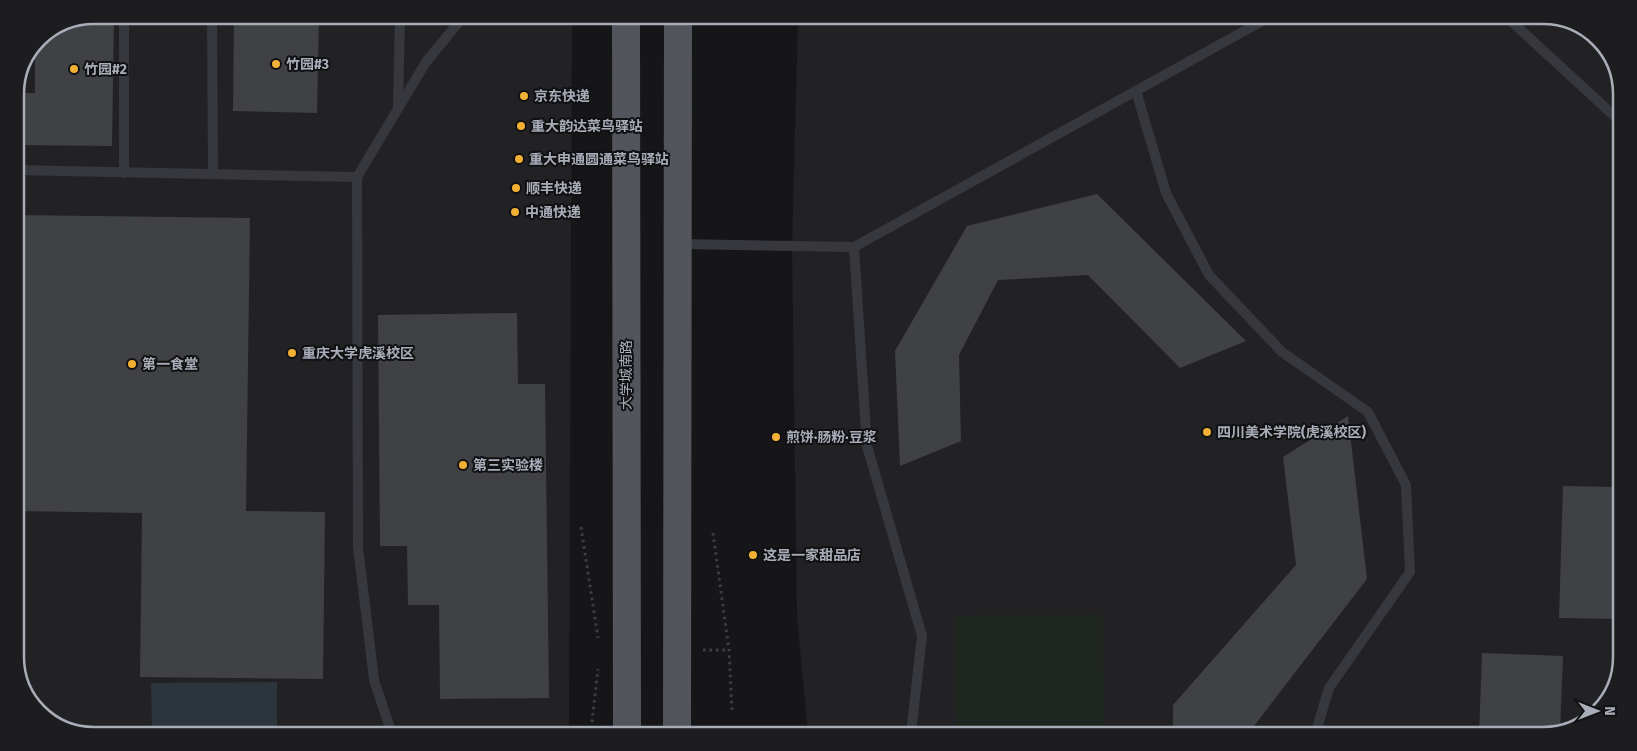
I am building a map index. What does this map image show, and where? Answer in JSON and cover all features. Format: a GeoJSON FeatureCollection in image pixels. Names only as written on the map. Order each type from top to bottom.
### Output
{"type":"FeatureCollection","features":[{"type":"Feature","properties":{"kind":"main road","name":"大学城南路"},"geometry":{"type":"LineString","coordinates":[[626,24],[627,727]]}},
{"type":"Feature","properties":{"kind":"main road"},"geometry":{"type":"LineString","coordinates":[[677,727],[678,24]]}},
{"type":"Feature","properties":{"kind":"lane"},"geometry":{"type":"LineString","coordinates":[[124,24],[124,173]]}},
{"type":"Feature","properties":{"kind":"lane"},"geometry":{"type":"LineString","coordinates":[[212,24],[213,174]]}},
{"type":"Feature","properties":{"kind":"lane"},"geometry":{"type":"LineString","coordinates":[[398,108],[400,24]]}},
{"type":"Feature","properties":{"kind":"lane"},"geometry":{"type":"LineString","coordinates":[[390,727],[374,680],[358,547],[358,177],[426,62],[457,24]]}},
{"type":"Feature","properties":{"kind":"lane"},"geometry":{"type":"LineString","coordinates":[[679,244],[854,247],[1257,24]]}},
{"type":"Feature","properties":{"kind":"lane"},"geometry":{"type":"LineString","coordinates":[[1514,24],[1613,115]]}},
{"type":"Feature","properties":{"kind":"lane"},"geometry":{"type":"LineString","coordinates":[[1136,91],[1166,192],[1209,274],[1282,352],[1368,412],[1406,486],[1410,572],[1329,688],[1317,727]]}},
{"type":"Feature","properties":{"kind":"lane"},"geometry":{"type":"LineString","coordinates":[[24,170],[358,177]]}},
{"type":"Feature","properties":{"kind":"lane"},"geometry":{"type":"LineString","coordinates":[[854,247],[867,446],[922,636],[912,727]]}},
{"type":"Feature","properties":{"kind":"path"},"geometry":{"type":"LineString","coordinates":[[581,527],[599,641]]}},
{"type":"Feature","properties":{"kind":"path"},"geometry":{"type":"LineString","coordinates":[[713,533],[729,650],[732,712]]}},
{"type":"Feature","properties":{"kind":"path"},"geometry":{"type":"LineString","coordinates":[[592,722],[599,660]]}},
{"type":"Feature","properties":{"kind":"shaded area","name":"重庆大学虎溪校区"},"geometry":{"type":"Polygon","coordinates":[[[94,24],[572,24],[569,727],[94,727],[80,726],[67,722],[51,713],[44,707],[31,688],[27,680],[24,662],[24,89],[26,76],[38,51],[48,41],[67,29],[80,25],[94,24]]]}},
{"type":"Feature","properties":{"kind":"shaded area","name":"四川美术学院(虎溪校区)"},"geometry":{"type":"Polygon","coordinates":[[[798,24],[1543,24],[1557,25],[1578,33],[1589,41],[1601,55],[1610,71],[1613,89],[1613,657],[1612,671],[1607,686],[1572,686],[1572,721],[1552,727],[807,727],[797,618],[792,246],[798,24]]]}},
{"type":"Feature","properties":{"kind":"shaded area"},"geometry":{"type":"Polygon","coordinates":[[[1103,614],[1104,727],[955,727],[954,616],[1103,614]]]}},
{"type":"Feature","properties":{"kind":"shaded area"},"geometry":{"type":"Polygon","coordinates":[[[277,682],[277,727],[152,727],[151,683],[277,682]]]}},
{"type":"Feature","properties":{"kind":"building","name":"竹园#2"},"geometry":{"type":"Polygon","coordinates":[[[114,24],[112,146],[24,145],[24,93],[35,93],[35,56],[48,41],[67,29],[80,25],[114,24]]]}},
{"type":"Feature","properties":{"kind":"building","name":"竹园#3"},"geometry":{"type":"Polygon","coordinates":[[[234,24],[319,24],[317,113],[233,111],[234,24]]]}},
{"type":"Feature","properties":{"kind":"building"},"geometry":{"type":"Polygon","coordinates":[[[1097,194],[1246,341],[1180,368],[1088,275],[998,280],[959,355],[961,441],[900,466],[895,351],[967,226],[1097,194]]]}},
{"type":"Feature","properties":{"kind":"building","name":"第一食堂"},"geometry":{"type":"Polygon","coordinates":[[[24,215],[250,218],[246,511],[325,512],[323,679],[140,677],[142,513],[24,511],[24,215]]]}},
{"type":"Feature","properties":{"kind":"building","name":"第三实验楼"},"geometry":{"type":"Polygon","coordinates":[[[517,313],[518,384],[545,384],[549,698],[440,699],[439,605],[408,605],[407,546],[380,546],[378,315],[517,313]]]}},
{"type":"Feature","properties":{"kind":"building"},"geometry":{"type":"Polygon","coordinates":[[[1348,416],[1367,579],[1253,727],[1173,727],[1173,705],[1296,565],[1283,457],[1348,416]]]}},
{"type":"Feature","properties":{"kind":"building"},"geometry":{"type":"Polygon","coordinates":[[[1563,486],[1613,487],[1613,619],[1559,618],[1563,486]]]}},
{"type":"Feature","properties":{"kind":"building"},"geometry":{"type":"Polygon","coordinates":[[[1482,653],[1563,656],[1560,725],[1552,727],[1479,727],[1482,653]]]}},
{"type":"Feature","properties":{"kind":"place","name":"竹园#3"},"geometry":{"type":"Point","coordinates":[276,64]}},
{"type":"Feature","properties":{"kind":"place","name":"竹园#2"},"geometry":{"type":"Point","coordinates":[74,69]}},
{"type":"Feature","properties":{"kind":"place","name":"京东快递"},"geometry":{"type":"Point","coordinates":[524,96]}},
{"type":"Feature","properties":{"kind":"place","name":"重大韵达菜鸟驿站"},"geometry":{"type":"Point","coordinates":[521,126]}},
{"type":"Feature","properties":{"kind":"place","name":"重大申通圆通菜鸟驿站"},"geometry":{"type":"Point","coordinates":[519,159]}},
{"type":"Feature","properties":{"kind":"place","name":"顺丰快递"},"geometry":{"type":"Point","coordinates":[516,188]}},
{"type":"Feature","properties":{"kind":"place","name":"中通快递"},"geometry":{"type":"Point","coordinates":[515,212]}},
{"type":"Feature","properties":{"kind":"place","name":"重庆大学虎溪校区"},"geometry":{"type":"Point","coordinates":[292,353]}},
{"type":"Feature","properties":{"kind":"place","name":"第一食堂"},"geometry":{"type":"Point","coordinates":[132,364]}},
{"type":"Feature","properties":{"kind":"place","name":"四川美术学院(虎溪校区)"},"geometry":{"type":"Point","coordinates":[1207,432]}},
{"type":"Feature","properties":{"kind":"place","name":"煎饼·肠粉·豆浆"},"geometry":{"type":"Point","coordinates":[776,437]}},
{"type":"Feature","properties":{"kind":"place","name":"第三实验楼"},"geometry":{"type":"Point","coordinates":[463,465]}},
{"type":"Feature","properties":{"kind":"place","name":"这是一家甜品店"},"geometry":{"type":"Point","coordinates":[753,555]}}]}
